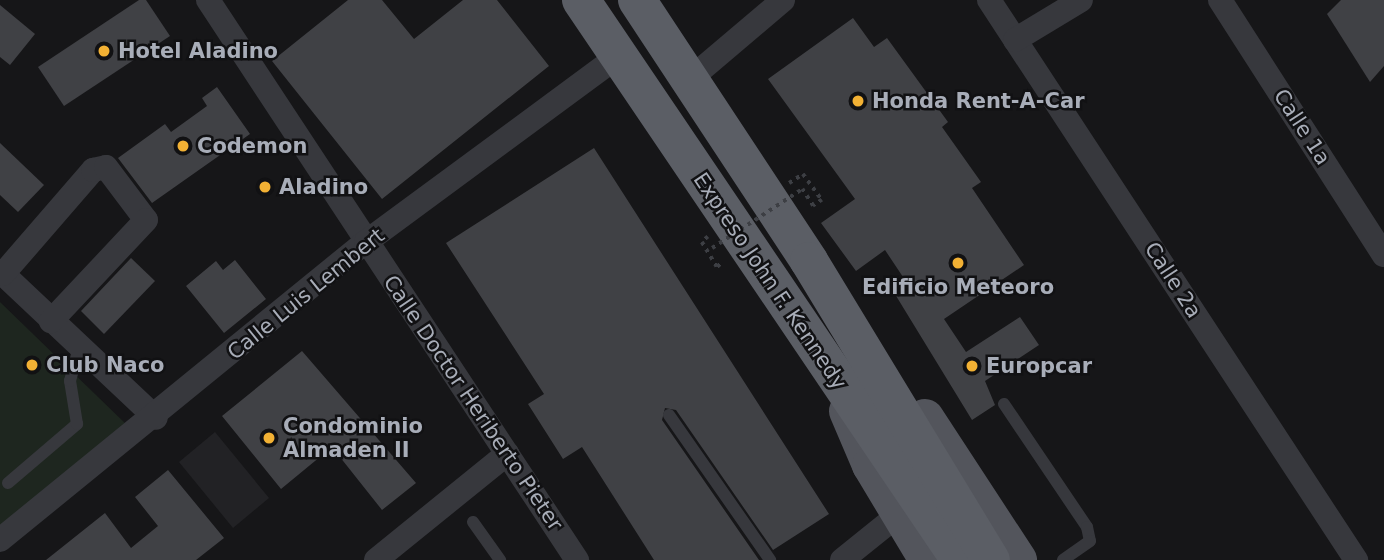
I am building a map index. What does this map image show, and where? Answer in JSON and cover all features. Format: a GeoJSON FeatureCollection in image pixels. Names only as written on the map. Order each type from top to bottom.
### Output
{"type":"FeatureCollection","features":[{"type":"Feature","properties":{"kind":"highway","name":"Expreso John F. Kennedy"},"geometry":{"type":"LineString","coordinates":[[582,0],[960,560]]}},
{"type":"Feature","properties":{"kind":"highway","name":"Expreso John F. Kennedy"},"geometry":{"type":"LineString","coordinates":[[637,0],[809,261],[920,501],[991,560]]}},
{"type":"Feature","properties":{"kind":"main road"},"geometry":{"type":"LineString","coordinates":[[809,261],[895,373],[1018,560]]}},
{"type":"Feature","properties":{"kind":"main road"},"geometry":{"type":"LineString","coordinates":[[920,501],[928,560]]}},
{"type":"Feature","properties":{"kind":"street","name":"Calle Doctor Heriberto Pieter"},"geometry":{"type":"LineString","coordinates":[[208,0],[577,560]]}},
{"type":"Feature","properties":{"kind":"street"},"geometry":{"type":"LineString","coordinates":[[690,79],[783,0]]}},
{"type":"Feature","properties":{"kind":"street","name":"Calle 2a"},"geometry":{"type":"LineString","coordinates":[[989,0],[1356,560]]}},
{"type":"Feature","properties":{"kind":"street"},"geometry":{"type":"LineString","coordinates":[[1015,40],[1081,0]]}},
{"type":"Feature","properties":{"kind":"street","name":"Calle 1a"},"geometry":{"type":"LineString","coordinates":[[1220,0],[1384,255]]}},
{"type":"Feature","properties":{"kind":"street","name":"Calle Luis Lembert"},"geometry":{"type":"LineString","coordinates":[[0,540],[156,418],[366,242],[618,56]]}},
{"type":"Feature","properties":{"kind":"street"},"geometry":{"type":"LineString","coordinates":[[51,321],[146,220],[106,167],[93,170],[1,273],[79,348],[156,418]]}},
{"type":"Feature","properties":{"kind":"street"},"geometry":{"type":"LineString","coordinates":[[376,560],[507,454]]}},
{"type":"Feature","properties":{"kind":"street"},"geometry":{"type":"LineString","coordinates":[[842,560],[920,501]]}},
{"type":"Feature","properties":{"kind":"lane"},"geometry":{"type":"LineString","coordinates":[[8,483],[77,424],[70,381],[79,348]]}},
{"type":"Feature","properties":{"kind":"lane"},"geometry":{"type":"LineString","coordinates":[[1004,404],[1087,527],[1090,541],[1063,560]]}},
{"type":"Feature","properties":{"kind":"lane"},"geometry":{"type":"LineString","coordinates":[[669,415],[770,560]]}},
{"type":"Feature","properties":{"kind":"lane"},"geometry":{"type":"LineString","coordinates":[[473,522],[500,560]]}},
{"type":"Feature","properties":{"kind":"path"},"geometry":{"type":"LineString","coordinates":[[702,242],[717,267],[723,263],[712,248],[802,189],[813,206],[822,200],[803,174]]}},
{"type":"Feature","properties":{"kind":"shaded area","name":"Club Naco"},"geometry":{"type":"Polygon","coordinates":[[[0,302],[129,427],[0,530],[0,302]]]}},
{"type":"Feature","properties":{"kind":"shaded area"},"geometry":{"type":"Polygon","coordinates":[[[215,432],[269,498],[233,528],[179,462],[215,432]]]}},
{"type":"Feature","properties":{"kind":"building","name":"Hotel Aladino"},"geometry":{"type":"Polygon","coordinates":[[[139,0],[146,0],[170,36],[64,106],[38,67],[139,0]]]}},
{"type":"Feature","properties":{"kind":"building"},"geometry":{"type":"Polygon","coordinates":[[[348,0],[382,0],[414,39],[463,0],[497,0],[549,66],[382,199],[272,61],[348,0]]]}},
{"type":"Feature","properties":{"kind":"building"},"geometry":{"type":"Polygon","coordinates":[[[1341,0],[1384,0],[1384,66],[1370,82],[1327,14],[1341,0]]]}},
{"type":"Feature","properties":{"kind":"building"},"geometry":{"type":"Polygon","coordinates":[[[0,5],[35,34],[10,65],[0,57],[0,5]]]}},
{"type":"Feature","properties":{"kind":"building"},"geometry":{"type":"Polygon","coordinates":[[[853,18],[874,47],[887,38],[948,122],[942,127],[981,182],[972,188],[1024,265],[944,319],[966,352],[1020,317],[1039,345],[985,381],[995,405],[972,420],[890,286],[903,277],[885,250],[856,271],[821,223],[855,199],[768,79],[853,18]]]}},
{"type":"Feature","properties":{"kind":"building","name":"Codemon"},"geometry":{"type":"Polygon","coordinates":[[[217,87],[250,134],[152,203],[118,158],[165,124],[171,132],[207,106],[202,98],[217,87]]]}},
{"type":"Feature","properties":{"kind":"building"},"geometry":{"type":"Polygon","coordinates":[[[0,143],[44,185],[18,212],[0,195],[0,143]]]}},
{"type":"Feature","properties":{"kind":"building"},"geometry":{"type":"Polygon","coordinates":[[[594,148],[829,514],[773,550],[676,410],[665,408],[662,420],[759,560],[654,560],[582,447],[563,459],[528,404],[544,394],[446,243],[594,148]]]}},
{"type":"Feature","properties":{"kind":"building"},"geometry":{"type":"Polygon","coordinates":[[[131,258],[155,281],[104,334],[81,311],[131,258]]]}},
{"type":"Feature","properties":{"kind":"building"},"geometry":{"type":"Polygon","coordinates":[[[235,260],[266,299],[224,333],[186,286],[216,261],[223,270],[235,260]]]}},
{"type":"Feature","properties":{"kind":"building"},"geometry":{"type":"Polygon","coordinates":[[[302,351],[416,483],[382,510],[332,447],[281,489],[222,416],[302,351]]]}},
{"type":"Feature","properties":{"kind":"building"},"geometry":{"type":"Polygon","coordinates":[[[168,470],[224,538],[196,560],[46,560],[105,513],[131,548],[158,526],[135,497],[168,470]]]}},
{"type":"Feature","properties":{"kind":"place","name":"Hotel Aladino"},"geometry":{"type":"Point","coordinates":[104,51]}},
{"type":"Feature","properties":{"kind":"place","name":"Honda Rent-A-Car"},"geometry":{"type":"Point","coordinates":[858,101]}},
{"type":"Feature","properties":{"kind":"place","name":"Codemon"},"geometry":{"type":"Point","coordinates":[183,146]}},
{"type":"Feature","properties":{"kind":"place","name":"Aladino"},"geometry":{"type":"Point","coordinates":[265,187]}},
{"type":"Feature","properties":{"kind":"place","name":"Edificio Meteoro"},"geometry":{"type":"Point","coordinates":[958,263]}},
{"type":"Feature","properties":{"kind":"place","name":"Club Naco"},"geometry":{"type":"Point","coordinates":[32,365]}},
{"type":"Feature","properties":{"kind":"place","name":"Europcar"},"geometry":{"type":"Point","coordinates":[972,366]}},
{"type":"Feature","properties":{"kind":"place","name":"Condominio Almaden II"},"geometry":{"type":"Point","coordinates":[269,438]}}]}
